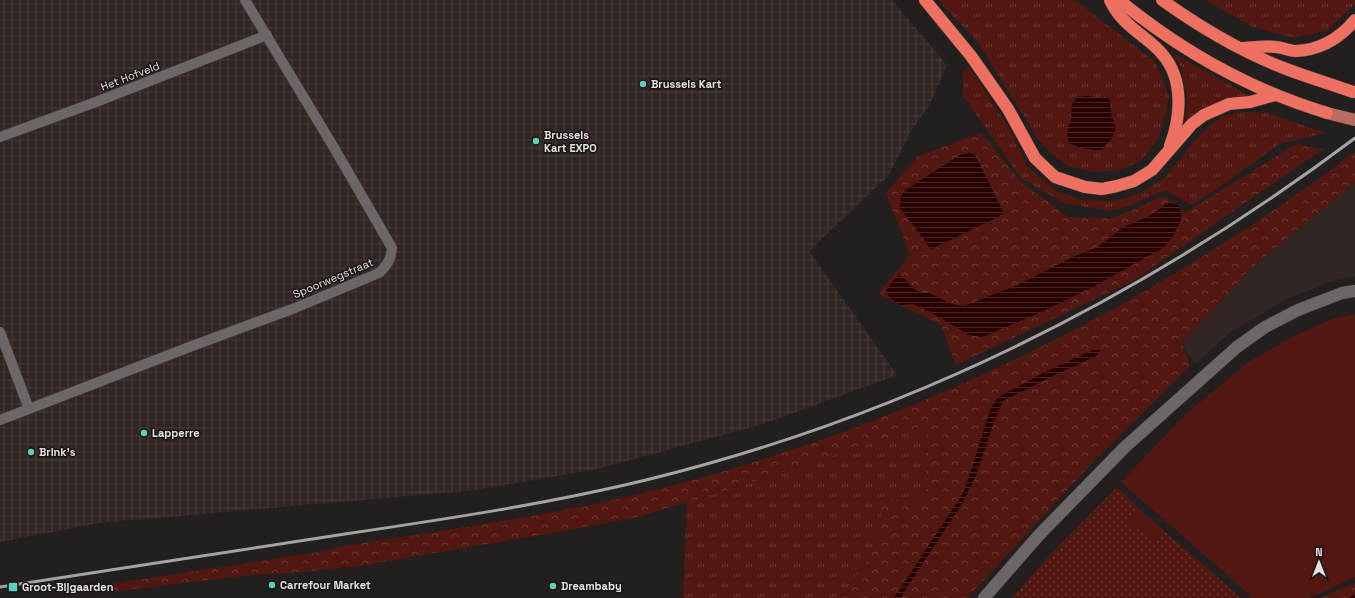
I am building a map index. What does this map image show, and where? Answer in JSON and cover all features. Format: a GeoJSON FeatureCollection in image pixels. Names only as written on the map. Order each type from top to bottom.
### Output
{"type":"FeatureCollection","features":[{"type":"Feature","properties":{"kind":"highway"},"geometry":{"type":"LineString","coordinates":[[925,0],[971,56],[1008,109],[1035,158],[1055,177],[1085,187],[1102,189],[1134,181],[1152,170],[1192,124],[1204,115],[1229,104],[1250,102],[1276,95]]}},
{"type":"Feature","properties":{"kind":"highway"},"geometry":{"type":"LineString","coordinates":[[1110,0],[1122,18],[1163,55],[1174,73],[1178,90],[1179,108],[1175,131],[1167,153]]}},
{"type":"Feature","properties":{"kind":"highway"},"geometry":{"type":"LineString","coordinates":[[1119,0],[1138,16],[1183,46],[1214,64],[1276,95],[1327,113]]}},
{"type":"Feature","properties":{"kind":"highway"},"geometry":{"type":"LineString","coordinates":[[1162,0],[1185,16],[1240,48],[1288,70],[1354,92]]}},
{"type":"Feature","properties":{"kind":"highway"},"geometry":{"type":"LineString","coordinates":[[1240,48],[1276,47],[1284,50],[1297,51],[1314,48],[1331,42],[1344,32],[1355,20]]}},
{"type":"Feature","properties":{"kind":"main road"},"geometry":{"type":"LineString","coordinates":[[1327,113],[1350,119]]}},
{"type":"Feature","properties":{"kind":"street","name":"Spoorwegstraat"},"geometry":{"type":"LineString","coordinates":[[0,420],[294,308],[379,273],[388,264],[392,257],[392,248],[246,0]]}},
{"type":"Feature","properties":{"kind":"street","name":"Het Hofveld"},"geometry":{"type":"LineString","coordinates":[[0,137],[117,94],[267,35]]}},
{"type":"Feature","properties":{"kind":"street"},"geometry":{"type":"LineString","coordinates":[[984,598],[1039,535],[1125,447],[1237,347],[1265,327],[1298,310],[1342,294],[1355,291]]}},
{"type":"Feature","properties":{"kind":"street"},"geometry":{"type":"LineString","coordinates":[[0,332],[29,409]]}},
{"type":"Feature","properties":{"kind":"shaded area"},"geometry":{"type":"Polygon","coordinates":[[[0,0],[892,0],[947,65],[929,106],[911,131],[888,176],[809,251],[897,375],[763,424],[597,469],[476,490],[99,523],[0,542],[0,0]]]}},
{"type":"Feature","properties":{"kind":"shaded area"},"geometry":{"type":"Polygon","coordinates":[[[1087,96],[1107,98],[1110,100],[1111,115],[1114,121],[1115,129],[1111,140],[1101,150],[1092,150],[1069,143],[1067,132],[1071,120],[1072,104],[1077,97],[1087,96]]]}},
{"type":"Feature","properties":{"kind":"shaded area"},"geometry":{"type":"Polygon","coordinates":[[[970,153],[975,155],[1003,212],[998,217],[931,249],[900,208],[901,196],[907,189],[960,155],[970,153]]]}},
{"type":"Feature","properties":{"kind":"shaded area"},"geometry":{"type":"Polygon","coordinates":[[[1355,182],[1355,277],[1338,279],[1287,299],[1232,331],[1195,364],[1182,343],[1255,265],[1355,182]]]}},
{"type":"Feature","properties":{"kind":"shaded area"},"geometry":{"type":"Polygon","coordinates":[[[1168,203],[1178,205],[1181,218],[1174,234],[1163,248],[1098,284],[1044,311],[982,337],[969,335],[932,313],[913,304],[900,305],[890,298],[886,291],[899,275],[904,278],[915,290],[928,293],[948,303],[964,306],[1018,285],[1075,256],[1096,248],[1124,227],[1149,216],[1168,203]]]}},
{"type":"Feature","properties":{"kind":"shaded area"},"geometry":{"type":"Polygon","coordinates":[[[1093,350],[1100,350],[1098,355],[1003,401],[995,419],[976,476],[960,507],[900,598],[893,598],[962,495],[990,410],[997,398],[1043,373],[1093,350]]]}},
{"type":"Feature","properties":{"kind":"green space"},"geometry":{"type":"Polygon","coordinates":[[[938,0],[1075,0],[1155,62],[1169,96],[1166,113],[1158,139],[1140,162],[1119,170],[1094,172],[1068,166],[1049,151],[1038,139],[977,41],[938,0]]]}},
{"type":"Feature","properties":{"kind":"green space"},"geometry":{"type":"Polygon","coordinates":[[[1205,0],[1355,0],[1355,4],[1328,30],[1294,38],[1253,27],[1205,0]]]}},
{"type":"Feature","properties":{"kind":"green space"},"geometry":{"type":"Polygon","coordinates":[[[1173,53],[1250,96],[1225,98],[1197,114],[1184,127],[1188,104],[1182,69],[1173,53]]]}},
{"type":"Feature","properties":{"kind":"green space"},"geometry":{"type":"Polygon","coordinates":[[[968,66],[1009,128],[1027,166],[1054,189],[1080,200],[1115,201],[1141,193],[1166,177],[1191,145],[1208,127],[1222,117],[1240,112],[1268,113],[1325,133],[1279,144],[1221,186],[1191,205],[1165,190],[1125,207],[1110,211],[1064,203],[1021,178],[963,96],[963,72],[968,66]]]}},
{"type":"Feature","properties":{"kind":"green space"},"geometry":{"type":"Polygon","coordinates":[[[981,133],[1021,182],[1068,217],[1113,218],[1164,196],[1185,213],[1296,144],[1323,149],[1131,282],[956,365],[941,325],[878,294],[910,255],[886,193],[918,156],[981,133]],[[970,153],[960,155],[907,189],[932,249],[998,217],[1003,212],[975,155],[970,153]]]}},
{"type":"Feature","properties":{"kind":"green space"},"geometry":{"type":"Polygon","coordinates":[[[1355,152],[1355,182],[1255,265],[1182,343],[1190,366],[1094,461],[967,598],[840,598],[877,547],[883,499],[926,501],[926,425],[740,486],[638,517],[358,566],[302,572],[251,575],[108,592],[53,593],[332,550],[332,548],[492,523],[572,508],[651,491],[747,464],[840,433],[931,397],[1020,357],[1107,312],[1191,263],[1274,210],[1355,152]]]}},
{"type":"Feature","properties":{"kind":"green space"},"geometry":{"type":"Polygon","coordinates":[[[1355,314],[1355,577],[1310,598],[1252,598],[1121,482],[1186,414],[1247,363],[1292,337],[1332,319],[1355,314]]]}},
{"type":"Feature","properties":{"kind":"green space"},"geometry":{"type":"Polygon","coordinates":[[[927,425],[926,502],[883,499],[877,547],[840,598],[683,598],[687,502],[927,425]]]}},
{"type":"Feature","properties":{"kind":"green space"},"geometry":{"type":"Polygon","coordinates":[[[1117,487],[1139,509],[1241,598],[1012,598],[1050,555],[1117,487]]]}},
{"type":"Feature","properties":{"kind":"green space"},"geometry":{"type":"Polygon","coordinates":[[[1139,509],[1164,530],[1153,542],[1128,522],[1128,519],[1139,509]]]}},
{"type":"Feature","properties":{"kind":"green space"},"geometry":{"type":"Polygon","coordinates":[[[1355,583],[1355,598],[1320,598],[1355,583]]]}},
{"type":"Feature","properties":{"kind":"waterway"},"geometry":{"type":"LineString","coordinates":[[1351,598],[1355,596]]}},
{"type":"Feature","properties":{"kind":"railway"},"geometry":{"type":"LineString","coordinates":[[0,587],[421,523],[534,504],[609,489],[743,454],[837,422],[929,386],[1018,345],[1105,300],[1191,250],[1274,196],[1355,138]]}},
{"type":"Feature","properties":{"kind":"place","name":"Brussels Kart"},"geometry":{"type":"Point","coordinates":[643,84]}},
{"type":"Feature","properties":{"kind":"place","name":"Brussels Kart EXPO"},"geometry":{"type":"Point","coordinates":[536,141]}},
{"type":"Feature","properties":{"kind":"place","name":"Lapperre"},"geometry":{"type":"Point","coordinates":[144,433]}},
{"type":"Feature","properties":{"kind":"place","name":"Brink's"},"geometry":{"type":"Point","coordinates":[31,452]}},
{"type":"Feature","properties":{"kind":"place","name":"Carrefour Market"},"geometry":{"type":"Point","coordinates":[272,585]}},
{"type":"Feature","properties":{"kind":"place","name":"Dreambaby"},"geometry":{"type":"Point","coordinates":[553,586]}},
{"type":"Feature","properties":{"kind":"place","name":"Groot-Bijgaarden"},"geometry":{"type":"Point","coordinates":[13,587]}}]}
